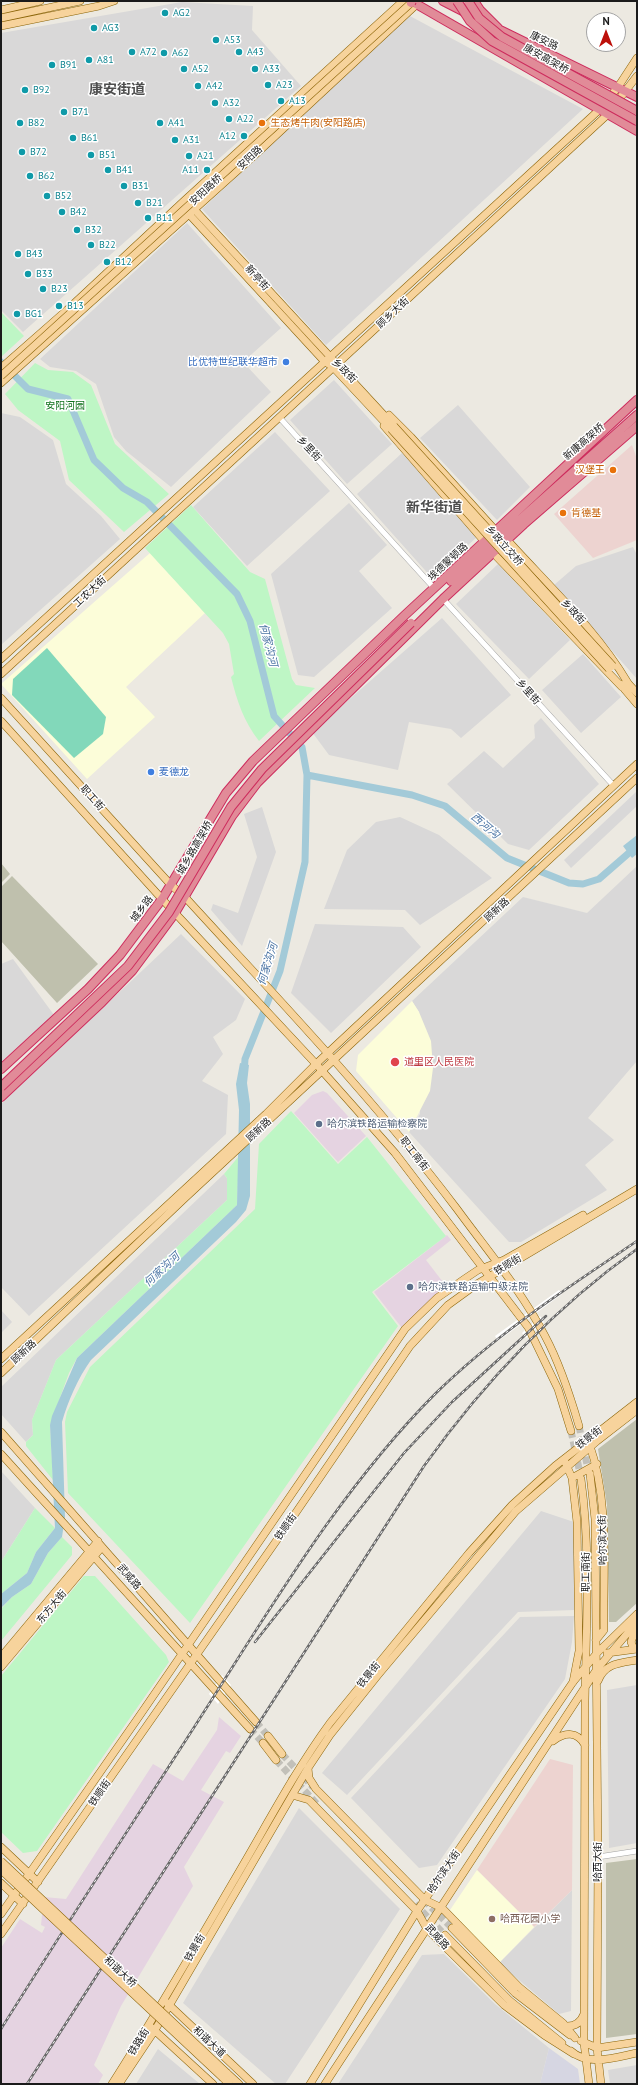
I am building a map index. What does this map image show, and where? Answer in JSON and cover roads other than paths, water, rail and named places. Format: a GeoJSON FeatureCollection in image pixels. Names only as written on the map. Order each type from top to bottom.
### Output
{"type":"FeatureCollection","features":[{"type":"Feature","properties":{"kind":"highway","name":"康安路"},"geometry":{"type":"LineString","coordinates":[[443,1],[637,97]]}},
{"type":"Feature","properties":{"kind":"highway","name":"康安高架桥"},"geometry":{"type":"LineString","coordinates":[[457,1],[470,21],[492,41],[637,121]]}},
{"type":"Feature","properties":{"kind":"highway","name":"康安高架桥"},"geometry":{"type":"LineString","coordinates":[[468,1],[479,18],[495,33],[637,111]]}},
{"type":"Feature","properties":{"kind":"highway"},"geometry":{"type":"LineString","coordinates":[[474,1],[480,10],[501,31]]}},
{"type":"Feature","properties":{"kind":"highway"},"geometry":{"type":"LineString","coordinates":[[412,2],[637,131]]}},
{"type":"Feature","properties":{"kind":"highway"},"geometry":{"type":"LineString","coordinates":[[589,84],[637,105]]}},
{"type":"Feature","properties":{"kind":"highway"},"geometry":{"type":"LineString","coordinates":[[583,92],[637,126]]}},
{"type":"Feature","properties":{"kind":"highway","name":"埃德蒙顿路"},"geometry":{"type":"LineString","coordinates":[[435,591],[637,400]]}},
{"type":"Feature","properties":{"kind":"highway","name":"新康高架桥"},"geometry":{"type":"LineString","coordinates":[[498,533],[637,408]]}},
{"type":"Feature","properties":{"kind":"highway","name":"埃德蒙顿路"},"geometry":{"type":"LineString","coordinates":[[409,621],[435,591],[484,541],[498,533],[637,415]]}},
{"type":"Feature","properties":{"kind":"highway"},"geometry":{"type":"LineString","coordinates":[[1,1097],[102,1002],[132,971],[176,913],[232,816],[257,783],[443,599],[524,524],[634,431],[637,426]]}},
{"type":"Feature","properties":{"kind":"highway"},"geometry":{"type":"LineString","coordinates":[[476,570],[497,557],[511,544],[524,524]]}},
{"type":"Feature","properties":{"kind":"highway","name":"城乡路"},"geometry":{"type":"LineString","coordinates":[[1,1069],[97,979],[120,955],[162,899],[226,793],[253,761],[412,608],[435,591]]}},
{"type":"Feature","properties":{"kind":"highway"},"geometry":{"type":"LineString","coordinates":[[409,621],[443,599]]}},
{"type":"Feature","properties":{"kind":"highway","name":"城乡路高架桥"},"geometry":{"type":"LineString","coordinates":[[1,1081],[124,966],[165,911],[213,826],[244,784],[278,745],[409,621]]}},
{"type":"Feature","properties":{"kind":"highway","name":"城乡路高架桥"},"geometry":{"type":"LineString","coordinates":[[1,1087],[128,966],[169,912],[231,807],[262,769],[409,621]]}},
{"type":"Feature","properties":{"kind":"main road"},"geometry":{"type":"LineString","coordinates":[[1,10],[40,1]]}},
{"type":"Feature","properties":{"kind":"main road"},"geometry":{"type":"LineString","coordinates":[[1,18],[80,1]]}},
{"type":"Feature","properties":{"kind":"main road"},"geometry":{"type":"LineString","coordinates":[[1,26],[99,6],[114,1]]}},
{"type":"Feature","properties":{"kind":"main road","name":"安阳路"},"geometry":{"type":"LineString","coordinates":[[1,368],[67,310],[183,202],[412,2]]}},
{"type":"Feature","properties":{"kind":"main road","name":"安阳路"},"geometry":{"type":"LineString","coordinates":[[1,383],[191,212],[314,98],[377,43],[412,2]]}},
{"type":"Feature","properties":{"kind":"main road","name":"安阳路桥"},"geometry":{"type":"LineString","coordinates":[[1,376],[412,2]]}},
{"type":"Feature","properties":{"kind":"main road","name":"顾乡大街"},"geometry":{"type":"LineString","coordinates":[[172,502],[599,110],[618,87],[637,58]]}},
{"type":"Feature","properties":{"kind":"main road","name":"顾乡大街"},"geometry":{"type":"LineString","coordinates":[[178,509],[336,366],[607,115],[637,76]]}},
{"type":"Feature","properties":{"kind":"main road","name":"新亭街"},"geometry":{"type":"LineString","coordinates":[[183,202],[326,359]]}},
{"type":"Feature","properties":{"kind":"main road","name":"乡政街"},"geometry":{"type":"LineString","coordinates":[[326,359],[336,366],[392,427]]}},
{"type":"Feature","properties":{"kind":"main road","name":"乡政街"},"geometry":{"type":"LineString","coordinates":[[375,407],[397,421],[498,533]]}},
{"type":"Feature","properties":{"kind":"main road","name":"乡政街"},"geometry":{"type":"LineString","coordinates":[[375,407],[388,431],[484,541]]}},
{"type":"Feature","properties":{"kind":"main road","name":"乡政立交桥"},"geometry":{"type":"LineString","coordinates":[[392,427],[611,667]]}},
{"type":"Feature","properties":{"kind":"main road","name":"工农大街"},"geometry":{"type":"LineString","coordinates":[[1,659],[172,502]]}},
{"type":"Feature","properties":{"kind":"main road","name":"工农大街"},"geometry":{"type":"LineString","coordinates":[[1,674],[178,509]]}},
{"type":"Feature","properties":{"kind":"main road","name":"乡政街"},"geometry":{"type":"LineString","coordinates":[[511,544],[613,658],[625,685]]}},
{"type":"Feature","properties":{"kind":"main road","name":"乡政街"},"geometry":{"type":"LineString","coordinates":[[497,557],[625,685],[637,693]]}},
{"type":"Feature","properties":{"kind":"main road","name":"乡政街"},"geometry":{"type":"LineString","coordinates":[[611,667],[637,704]]}},
{"type":"Feature","properties":{"kind":"main road","name":"职工街"},"geometry":{"type":"LineString","coordinates":[[1,698],[171,885],[185,897]]}},
{"type":"Feature","properties":{"kind":"main road","name":"职工街"},"geometry":{"type":"LineString","coordinates":[[1,722],[176,913]]}},
{"type":"Feature","properties":{"kind":"main road"},"geometry":{"type":"LineString","coordinates":[[614,786],[637,764]]}},
{"type":"Feature","properties":{"kind":"main road","name":"顾新路"},"geometry":{"type":"LineString","coordinates":[[1,1374],[185,1198],[323,1072],[637,778]]}},
{"type":"Feature","properties":{"kind":"main road","name":"顾新路"},"geometry":{"type":"LineString","coordinates":[[1,1359],[266,1114],[316,1064],[614,786]]}},
{"type":"Feature","properties":{"kind":"main road","name":"职工南街"},"geometry":{"type":"LineString","coordinates":[[185,897],[287,1009],[329,1052],[408,1145],[502,1269],[544,1335],[565,1383],[579,1426]]}},
{"type":"Feature","properties":{"kind":"main road","name":"职工南街"},"geometry":{"type":"LineString","coordinates":[[176,913],[316,1064],[395,1153],[528,1327],[558,1389],[571,1431]]}},
{"type":"Feature","properties":{"kind":"main road","name":"铁顺街"},"geometry":{"type":"LineString","coordinates":[[1,1914],[188,1646],[406,1329],[437,1298],[483,1268],[504,1260],[637,1184]]}},
{"type":"Feature","properties":{"kind":"main road","name":"铁顺街"},"geometry":{"type":"LineString","coordinates":[[1,1934],[410,1346],[448,1305],[489,1276],[637,1189]]}},
{"type":"Feature","properties":{"kind":"main road","name":"铁景街"},"geometry":{"type":"LineString","coordinates":[[167,2002],[308,1768],[330,1735],[466,1569],[516,1511],[567,1466],[589,1442],[637,1402]]}},
{"type":"Feature","properties":{"kind":"main road","name":"铁景街"},"geometry":{"type":"LineString","coordinates":[[167,2002],[286,1790],[314,1744],[330,1723],[469,1553],[512,1505],[564,1459],[637,1410]]}},
{"type":"Feature","properties":{"kind":"main road","name":"武威路"},"geometry":{"type":"LineString","coordinates":[[1,1432],[256,1722]]}},
{"type":"Feature","properties":{"kind":"main road","name":"哈尔滨大街"},"geometry":{"type":"LineString","coordinates":[[589,1442],[597,1464],[603,1518],[600,1630]]}},
{"type":"Feature","properties":{"kind":"main road","name":"武威路"},"geometry":{"type":"LineString","coordinates":[[1,1454],[78,1541],[250,1729]]}},
{"type":"Feature","properties":{"kind":"main road"},"geometry":{"type":"LineString","coordinates":[[564,1459],[572,1478],[577,1522],[579,1651],[573,1682]]}},
{"type":"Feature","properties":{"kind":"main road"},"geometry":{"type":"LineString","coordinates":[[572,1478],[597,1464]]}},
{"type":"Feature","properties":{"kind":"main road","name":"职工南街"},"geometry":{"type":"LineString","coordinates":[[590,1474],[595,1519],[600,1630]]}},
{"type":"Feature","properties":{"kind":"main road","name":"职工南街"},"geometry":{"type":"LineString","coordinates":[[581,1478],[586,1520],[587,1667]]}},
{"type":"Feature","properties":{"kind":"main road","name":"东方大街"},"geometry":{"type":"LineString","coordinates":[[1,1657],[88,1552],[100,1544]]}},
{"type":"Feature","properties":{"kind":"main road","name":"东方大街"},"geometry":{"type":"LineString","coordinates":[[1,1667],[94,1558],[100,1544]]}},
{"type":"Feature","properties":{"kind":"main road","name":"哈尔滨大街"},"geometry":{"type":"LineString","coordinates":[[310,2084],[417,1911],[573,1682],[587,1667],[597,1653],[637,1614]]}},
{"type":"Feature","properties":{"kind":"main road","name":"哈尔滨大街"},"geometry":{"type":"LineString","coordinates":[[325,2084],[442,1908],[597,1669],[607,1655],[637,1622]]}},
{"type":"Feature","properties":{"kind":"main road"},"geometry":{"type":"LineString","coordinates":[[637,1626],[631,1642],[633,1647],[637,1649]]}},
{"type":"Feature","properties":{"kind":"main road"},"geometry":{"type":"LineString","coordinates":[[600,1630],[620,1630]]}},
{"type":"Feature","properties":{"kind":"main road","name":"哈西大街"},"geometry":{"type":"LineString","coordinates":[[600,1630],[596,1640],[598,1857],[597,2060],[601,2084]]}},
{"type":"Feature","properties":{"kind":"main road"},"geometry":{"type":"LineString","coordinates":[[607,1655],[637,1649]]}},
{"type":"Feature","properties":{"kind":"main road"},"geometry":{"type":"LineString","coordinates":[[597,1653],[607,1655],[637,1653]]}},
{"type":"Feature","properties":{"kind":"main road"},"geometry":{"type":"LineString","coordinates":[[597,1685],[601,1674],[608,1667],[637,1660]]}},
{"type":"Feature","properties":{"kind":"main road","name":"哈西大街"},"geometry":{"type":"LineString","coordinates":[[587,1667],[585,1687],[584,2043],[589,2084]]}},
{"type":"Feature","properties":{"kind":"main road"},"geometry":{"type":"LineString","coordinates":[[548,1745],[561,1735],[566,1734],[576,1736],[585,1745]]}},
{"type":"Feature","properties":{"kind":"main road"},"geometry":{"type":"LineString","coordinates":[[268,1736],[282,1754]]}},
{"type":"Feature","properties":{"kind":"main road"},"geometry":{"type":"LineString","coordinates":[[263,1743],[276,1760]]}},
{"type":"Feature","properties":{"kind":"main road","name":"武威路"},"geometry":{"type":"LineString","coordinates":[[308,1768],[309,1778],[316,1789],[425,1900],[442,1908],[454,1926],[515,1993],[575,2038],[597,2048]]}},
{"type":"Feature","properties":{"kind":"main road","name":"武威路"},"geometry":{"type":"LineString","coordinates":[[292,1795],[309,1800],[417,1911],[427,1929],[504,2005],[544,2035],[574,2054],[585,2059],[597,2060],[637,2053]]}},
{"type":"Feature","properties":{"kind":"main road"},"geometry":{"type":"LineString","coordinates":[[1,1847],[38,1882]]}},
{"type":"Feature","properties":{"kind":"main road","name":"和谐大桥"},"geometry":{"type":"LineString","coordinates":[[1,1861],[225,2075],[229,2084]]}},
{"type":"Feature","properties":{"kind":"main road","name":"和谐大桥"},"geometry":{"type":"LineString","coordinates":[[1,1870],[225,2075],[239,2084]]}},
{"type":"Feature","properties":{"kind":"main road"},"geometry":{"type":"LineString","coordinates":[[1,1883],[23,1904]]}},
{"type":"Feature","properties":{"kind":"main road"},"geometry":{"type":"LineString","coordinates":[[440,1941],[439,1936],[451,1924],[454,1926]]}},
{"type":"Feature","properties":{"kind":"main road","name":"武威路"},"geometry":{"type":"LineString","coordinates":[[454,1926],[519,1987],[565,2026],[575,2038]]}},
{"type":"Feature","properties":{"kind":"main road","name":"武威路"},"geometry":{"type":"LineString","coordinates":[[445,1935],[509,2000],[574,2054]]}},
{"type":"Feature","properties":{"kind":"main road","name":"铁路街"},"geometry":{"type":"LineString","coordinates":[[120,2084],[167,2002]]}},
{"type":"Feature","properties":{"kind":"main road","name":"和谐大道"},"geometry":{"type":"LineString","coordinates":[[167,2002],[253,2084]]}},
{"type":"Feature","properties":{"kind":"main road"},"geometry":{"type":"LineString","coordinates":[[565,2026],[578,2023],[582,2020],[584,2012]]}},
{"type":"Feature","properties":{"kind":"main road"},"geometry":{"type":"LineString","coordinates":[[152,2028],[213,2084]]}},
{"type":"Feature","properties":{"kind":"main road","name":"铁路街"},"geometry":{"type":"LineString","coordinates":[[112,2084],[152,2028]]}},
{"type":"Feature","properties":{"kind":"main road"},"geometry":{"type":"LineString","coordinates":[[597,2048],[637,2042]]}},
{"type":"Feature","properties":{"kind":"street","name":"乡里街"},"geometry":{"type":"LineString","coordinates":[[279,417],[435,591]]}},
{"type":"Feature","properties":{"kind":"street","name":"乡里街"},"geometry":{"type":"LineString","coordinates":[[443,599],[614,786]]}},
{"type":"Feature","properties":{"kind":"street"},"geometry":{"type":"LineString","coordinates":[[598,1857],[637,1851]]}},
{"type":"Feature","properties":{"kind":"water"},"geometry":{"type":"Polygon","coordinates":[[[637,835],[637,854],[632,858],[623,846],[637,835]]]}},
{"type":"Feature","properties":{"kind":"water"},"geometry":{"type":"Polygon","coordinates":[[[240,1063],[249,1065],[247,1083],[250,1104],[250,1196],[246,1210],[236,1222],[91,1360],[86,1367],[67,1406],[62,1422],[65,1517],[62,1537],[48,1553],[31,1584],[12,1597],[1,1608],[1,1594],[27,1573],[36,1552],[55,1528],[50,1425],[52,1416],[77,1358],[237,1205],[239,1110],[236,1084],[240,1063]]]}},
{"type":"Feature","properties":{"kind":"waterway","name":"何家沟河"},"geometry":{"type":"LineString","coordinates":[[1,362],[28,389],[68,399],[94,460],[123,488],[147,502],[237,594],[250,621],[274,716],[302,747],[307,775],[305,862],[280,971],[245,1059],[244,1074]]}},
{"type":"Feature","properties":{"kind":"waterway","name":"西河沟"},"geometry":{"type":"LineString","coordinates":[[307,775],[412,795],[445,806],[507,858],[569,883],[583,884],[599,879],[637,846]]}},
{"type":"Feature","properties":{"kind":"tunnel"},"geometry":{"type":"LineString","coordinates":[[579,1426],[589,1474]]}},
{"type":"Feature","properties":{"kind":"tunnel"},"geometry":{"type":"LineString","coordinates":[[571,1431],[581,1478]]}},
{"type":"Feature","properties":{"kind":"tunnel"},"geometry":{"type":"LineString","coordinates":[[256,1722],[268,1736]]}},
{"type":"Feature","properties":{"kind":"tunnel"},"geometry":{"type":"LineString","coordinates":[[250,1729],[263,1743]]}},
{"type":"Feature","properties":{"kind":"tunnel"},"geometry":{"type":"LineString","coordinates":[[282,1754],[313,1787]]}},
{"type":"Feature","properties":{"kind":"tunnel"},"geometry":{"type":"LineString","coordinates":[[276,1760],[317,1804]]}},
{"type":"Feature","properties":{"kind":"tunnel"},"geometry":{"type":"LineString","coordinates":[[424,1900],[452,1928]]}},
{"type":"Feature","properties":{"kind":"tunnel"},"geometry":{"type":"LineString","coordinates":[[415,1904],[445,1935]]}},
{"type":"Feature","properties":{"kind":"railway"},"geometry":{"type":"LineString","coordinates":[[1,2029],[287,1582],[342,1503],[372,1465],[403,1428],[459,1371],[533,1312],[637,1241]]}},
{"type":"Feature","properties":{"kind":"railway"},"geometry":{"type":"LineString","coordinates":[[27,2084],[424,1466],[471,1405],[522,1348],[577,1296],[637,1249]]}},
{"type":"Feature","properties":{"kind":"railway"},"geometry":{"type":"LineString","coordinates":[[255,1642],[404,1453],[452,1402],[546,1316]]}},
{"type":"Feature","properties":{"kind":"place","name":"AG2"},"geometry":{"type":"Point","coordinates":[165,13]}},
{"type":"Feature","properties":{"kind":"place","name":"AG3"},"geometry":{"type":"Point","coordinates":[94,28]}},
{"type":"Feature","properties":{"kind":"place","name":"A53"},"geometry":{"type":"Point","coordinates":[216,40]}},
{"type":"Feature","properties":{"kind":"place","name":"A72"},"geometry":{"type":"Point","coordinates":[132,52]}},
{"type":"Feature","properties":{"kind":"place","name":"A43"},"geometry":{"type":"Point","coordinates":[239,52]}},
{"type":"Feature","properties":{"kind":"place","name":"A62"},"geometry":{"type":"Point","coordinates":[164,53]}},
{"type":"Feature","properties":{"kind":"place","name":"A81"},"geometry":{"type":"Point","coordinates":[89,60]}},
{"type":"Feature","properties":{"kind":"place","name":"B91"},"geometry":{"type":"Point","coordinates":[52,65]}},
{"type":"Feature","properties":{"kind":"place","name":"A52"},"geometry":{"type":"Point","coordinates":[184,69]}},
{"type":"Feature","properties":{"kind":"place","name":"A33"},"geometry":{"type":"Point","coordinates":[255,69]}},
{"type":"Feature","properties":{"kind":"place","name":"A23"},"geometry":{"type":"Point","coordinates":[268,85]}},
{"type":"Feature","properties":{"kind":"place","name":"A42"},"geometry":{"type":"Point","coordinates":[198,86]}},
{"type":"Feature","properties":{"kind":"place","name":"B92"},"geometry":{"type":"Point","coordinates":[25,90]}},
{"type":"Feature","properties":{"kind":"place","name":"A13"},"geometry":{"type":"Point","coordinates":[281,101]}},
{"type":"Feature","properties":{"kind":"place","name":"A32"},"geometry":{"type":"Point","coordinates":[215,103]}},
{"type":"Feature","properties":{"kind":"place","name":"B71"},"geometry":{"type":"Point","coordinates":[64,112]}},
{"type":"Feature","properties":{"kind":"place","name":"A22"},"geometry":{"type":"Point","coordinates":[229,119]}},
{"type":"Feature","properties":{"kind":"place","name":"B82"},"geometry":{"type":"Point","coordinates":[20,123]}},
{"type":"Feature","properties":{"kind":"place","name":"A41"},"geometry":{"type":"Point","coordinates":[160,123]}},
{"type":"Feature","properties":{"kind":"place","name":"生态烤牛肉(安阳路店)"},"geometry":{"type":"Point","coordinates":[262,123]}},
{"type":"Feature","properties":{"kind":"place","name":"A12"},"geometry":{"type":"Point","coordinates":[244,136]}},
{"type":"Feature","properties":{"kind":"place","name":"B61"},"geometry":{"type":"Point","coordinates":[73,138]}},
{"type":"Feature","properties":{"kind":"place","name":"A31"},"geometry":{"type":"Point","coordinates":[175,140]}},
{"type":"Feature","properties":{"kind":"place","name":"B72"},"geometry":{"type":"Point","coordinates":[22,152]}},
{"type":"Feature","properties":{"kind":"place","name":"B51"},"geometry":{"type":"Point","coordinates":[91,155]}},
{"type":"Feature","properties":{"kind":"place","name":"A21"},"geometry":{"type":"Point","coordinates":[189,156]}},
{"type":"Feature","properties":{"kind":"place","name":"B41"},"geometry":{"type":"Point","coordinates":[108,170]}},
{"type":"Feature","properties":{"kind":"place","name":"A11"},"geometry":{"type":"Point","coordinates":[207,170]}},
{"type":"Feature","properties":{"kind":"place","name":"B62"},"geometry":{"type":"Point","coordinates":[30,176]}},
{"type":"Feature","properties":{"kind":"place","name":"B31"},"geometry":{"type":"Point","coordinates":[124,186]}},
{"type":"Feature","properties":{"kind":"place","name":"B52"},"geometry":{"type":"Point","coordinates":[47,196]}},
{"type":"Feature","properties":{"kind":"place","name":"B21"},"geometry":{"type":"Point","coordinates":[138,203]}},
{"type":"Feature","properties":{"kind":"place","name":"B42"},"geometry":{"type":"Point","coordinates":[62,212]}},
{"type":"Feature","properties":{"kind":"place","name":"B11"},"geometry":{"type":"Point","coordinates":[148,218]}},
{"type":"Feature","properties":{"kind":"place","name":"B32"},"geometry":{"type":"Point","coordinates":[77,230]}},
{"type":"Feature","properties":{"kind":"place","name":"B22"},"geometry":{"type":"Point","coordinates":[91,245]}},
{"type":"Feature","properties":{"kind":"place","name":"B43"},"geometry":{"type":"Point","coordinates":[18,254]}},
{"type":"Feature","properties":{"kind":"place","name":"B12"},"geometry":{"type":"Point","coordinates":[107,262]}},
{"type":"Feature","properties":{"kind":"place","name":"B33"},"geometry":{"type":"Point","coordinates":[28,274]}},
{"type":"Feature","properties":{"kind":"place","name":"B23"},"geometry":{"type":"Point","coordinates":[43,289]}},
{"type":"Feature","properties":{"kind":"place","name":"B13"},"geometry":{"type":"Point","coordinates":[59,306]}},
{"type":"Feature","properties":{"kind":"place","name":"BG1"},"geometry":{"type":"Point","coordinates":[17,314]}},
{"type":"Feature","properties":{"kind":"place","name":"比优特世纪联华超市"},"geometry":{"type":"Point","coordinates":[286,362]}},
{"type":"Feature","properties":{"kind":"place","name":"汉堡王"},"geometry":{"type":"Point","coordinates":[613,470]}},
{"type":"Feature","properties":{"kind":"place","name":"肯德基"},"geometry":{"type":"Point","coordinates":[563,513]}},
{"type":"Feature","properties":{"kind":"place","name":"麦德龙"},"geometry":{"type":"Point","coordinates":[151,772]}},
{"type":"Feature","properties":{"kind":"place","name":"道里区人民医院"},"geometry":{"type":"Point","coordinates":[395,1062]}},
{"type":"Feature","properties":{"kind":"place","name":"哈尔滨铁路运输检察院"},"geometry":{"type":"Point","coordinates":[319,1124]}},
{"type":"Feature","properties":{"kind":"place","name":"哈尔滨铁路运输中级法院"},"geometry":{"type":"Point","coordinates":[410,1287]}},
{"type":"Feature","properties":{"kind":"place","name":"哈西花园小学"},"geometry":{"type":"Point","coordinates":[492,1919]}},
{"type":"Feature","properties":{"kind":"district","name":"康安街道"},"geometry":{"type":"Point","coordinates":[117,90]}},
{"type":"Feature","properties":{"kind":"district","name":"新华街道"},"geometry":{"type":"Point","coordinates":[434,508]}},
{"type":"Feature","properties":{"kind":"park label","name":"安阳河园"},"geometry":{"type":"Point","coordinates":[65,406]}}]}
